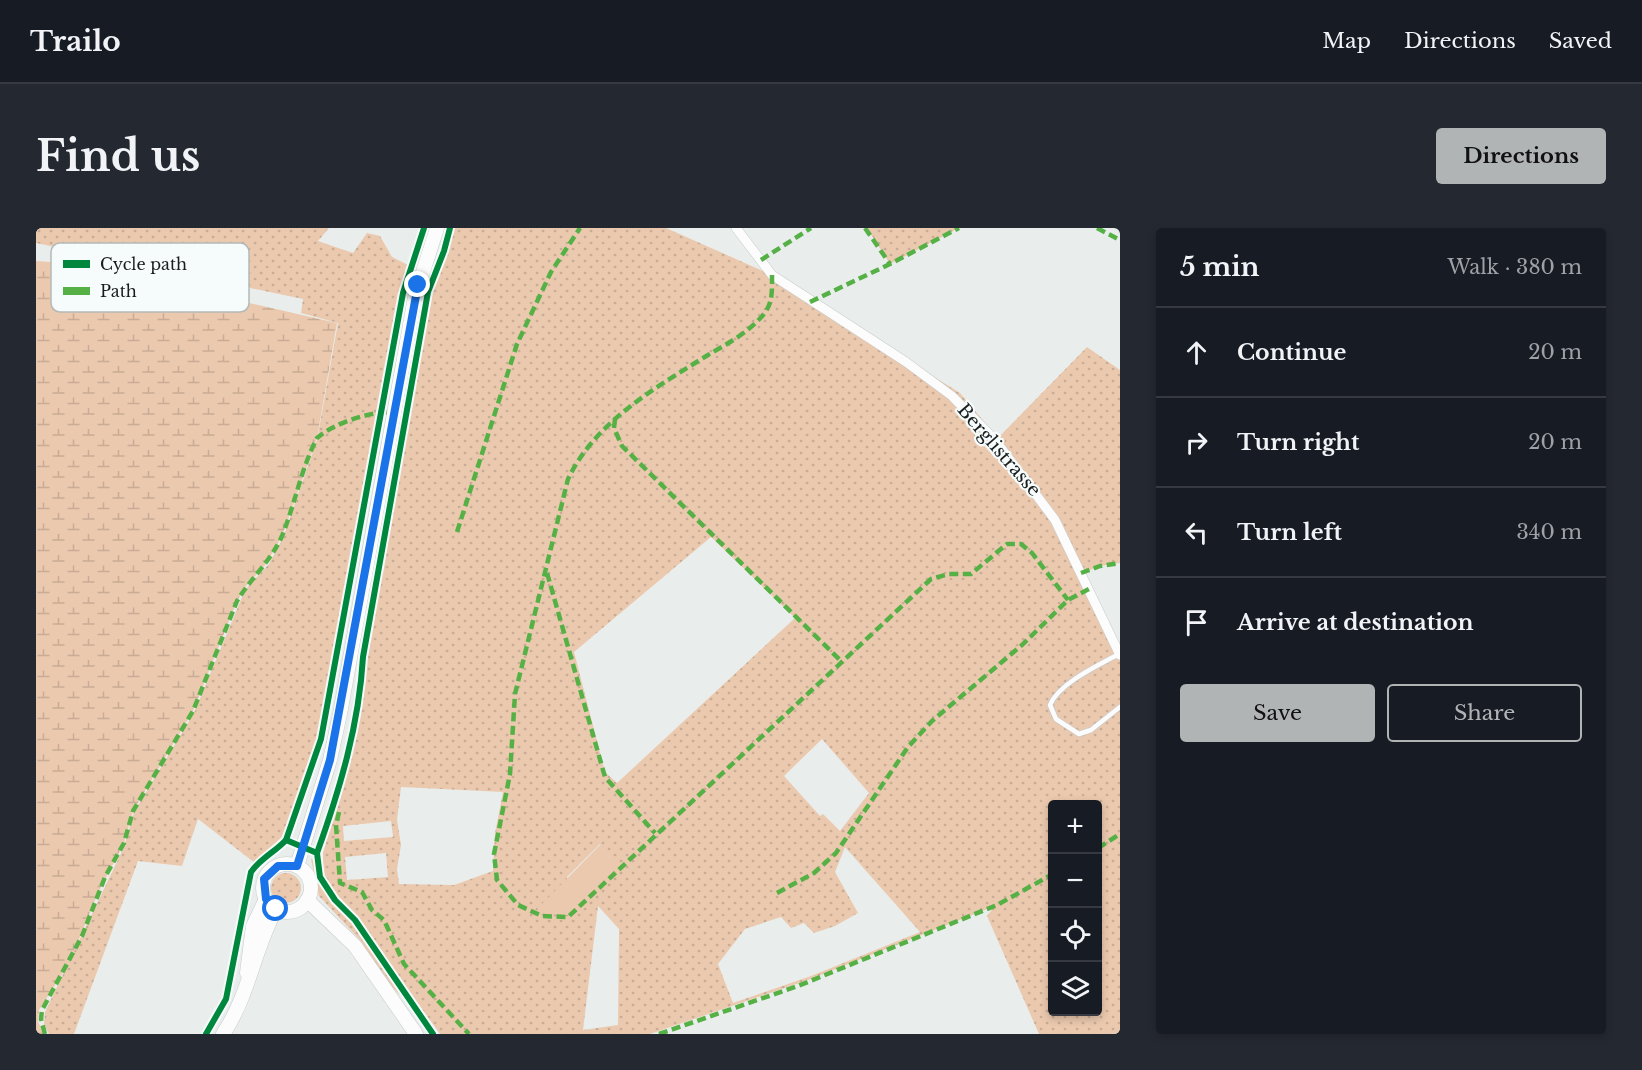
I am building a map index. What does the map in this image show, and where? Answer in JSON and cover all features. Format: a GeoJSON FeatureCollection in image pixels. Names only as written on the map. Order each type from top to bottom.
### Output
{"type":"FeatureCollection","features":[{"type":"Feature","properties":{"kind":"main road"},"geometry":{"type":"LineString","coordinates":[[297,866],[330,760],[415,297],[437,228]]}},
{"type":"Feature","properties":{"kind":"main road"},"geometry":{"type":"LineString","coordinates":[[247,981],[248,954],[253,926],[266,899],[264,879],[272,869],[284,864],[297,866],[310,881],[307,900],[297,909],[276,909],[266,899]]}},
{"type":"Feature","properties":{"kind":"main road"},"geometry":{"type":"LineString","coordinates":[[307,900],[355,946],[416,1034]]}},
{"type":"Feature","properties":{"kind":"main road"},"geometry":{"type":"LineString","coordinates":[[223,1034],[236,1012],[276,909]]}},
{"type":"Feature","properties":{"kind":"street","name":"Berglistrasse"},"geometry":{"type":"LineString","coordinates":[[736,228],[772,275],[906,362],[952,396],[995,440],[1054,520],[1120,654]]}},
{"type":"Feature","properties":{"kind":"lane"},"geometry":{"type":"LineString","coordinates":[[1120,654],[1079,677],[1050,705],[1056,719],[1079,734],[1091,730],[1120,707]]}},
{"type":"Feature","properties":{"kind":"green space"},"geometry":{"type":"Polygon","coordinates":[[[36,228],[329,228],[318,241],[353,253],[367,233],[380,236],[392,257],[410,266],[402,292],[319,737],[285,836],[255,863],[198,819],[182,866],[138,861],[74,1034],[49,1034],[44,1024],[45,1012],[124,847],[134,812],[194,713],[245,590],[269,564],[283,538],[317,440],[338,323],[301,313],[303,299],[249,288],[249,243],[51,243],[51,246],[36,243],[36,228]]]}},
{"type":"Feature","properties":{"kind":"green space"},"geometry":{"type":"Polygon","coordinates":[[[451,228],[666,228],[772,275],[960,393],[998,438],[1087,347],[1120,370],[1120,563],[1100,566],[1085,572],[1120,650],[1120,1034],[1039,1034],[987,916],[995,906],[808,980],[650,1034],[440,1034],[357,919],[334,896],[323,875],[323,853],[341,786],[361,693],[363,657],[428,292],[450,242],[451,228]],[[711,537],[574,652],[605,772],[617,783],[795,618],[711,537]],[[822,739],[784,776],[820,816],[823,814],[840,831],[869,793],[822,739]],[[401,787],[397,820],[401,845],[397,869],[399,884],[454,885],[493,871],[495,833],[503,792],[401,787]],[[391,821],[343,826],[344,841],[393,837],[391,821]],[[600,844],[567,877],[568,914],[619,866],[600,844]],[[845,847],[835,872],[858,913],[835,926],[814,933],[804,923],[791,928],[781,917],[745,929],[718,964],[733,1003],[811,976],[920,932],[845,847]],[[386,853],[345,857],[347,880],[388,877],[386,853]],[[598,906],[583,1030],[618,1025],[619,929],[598,906]]]}},
{"type":"Feature","properties":{"kind":"green space"},"geometry":{"type":"Polygon","coordinates":[[[867,228],[959,228],[890,264],[867,228]]]}},
{"type":"Feature","properties":{"kind":"green space"},"geometry":{"type":"Polygon","coordinates":[[[36,261],[51,262],[51,312],[249,312],[249,303],[337,323],[317,438],[282,536],[266,564],[246,586],[237,601],[193,711],[133,811],[124,843],[98,893],[69,963],[39,1010],[38,1022],[45,1034],[36,1034],[36,261]]]}},
{"type":"Feature","properties":{"kind":"green space"},"geometry":{"type":"Polygon","coordinates":[[[601,844],[620,866],[568,915],[545,914],[537,909],[601,844]]]}},
{"type":"Feature","properties":{"kind":"green space"},"geometry":{"type":"Polygon","coordinates":[[[311,859],[316,860],[323,888],[363,934],[403,998],[393,988],[359,939],[319,896],[311,859]]]}},
{"type":"Feature","properties":{"kind":"green space"},"geometry":{"type":"Polygon","coordinates":[[[286,873],[297,877],[301,888],[297,899],[286,903],[275,899],[271,888],[275,877],[286,873]]]}},
{"type":"Feature","properties":{"kind":"marked path"},"geometry":{"type":"LineString","coordinates":[[457,532],[517,344],[551,272],[580,228]]}},
{"type":"Feature","properties":{"kind":"marked path"},"geometry":{"type":"LineString","coordinates":[[761,260],[811,228]]}},
{"type":"Feature","properties":{"kind":"marked path"},"geometry":{"type":"LineString","coordinates":[[865,228],[890,264]]}},
{"type":"Feature","properties":{"kind":"marked path"},"geometry":{"type":"LineString","coordinates":[[810,302],[959,228]]}},
{"type":"Feature","properties":{"kind":"marked path"},"geometry":{"type":"LineString","coordinates":[[1097,228],[1120,240]]}},
{"type":"Feature","properties":{"kind":"marked path"},"geometry":{"type":"LineString","coordinates":[[772,275],[770,303],[761,318],[739,336],[648,393],[611,423],[580,458],[568,479],[515,694],[510,774],[494,854],[497,880],[518,905],[542,916],[568,917],[931,579],[949,574],[971,574],[1007,544],[1021,544],[1032,553],[1068,600]]}},
{"type":"Feature","properties":{"kind":"marked path"},"geometry":{"type":"LineString","coordinates":[[45,1034],[41,1019],[42,1010],[82,936],[105,877],[124,843],[133,811],[193,711],[237,601],[282,536],[317,438],[333,427],[353,419],[394,412]]}},
{"type":"Feature","properties":{"kind":"marked path"},"geometry":{"type":"LineString","coordinates":[[615,419],[614,428],[622,446],[842,662]]}},
{"type":"Feature","properties":{"kind":"marked path"},"geometry":{"type":"LineString","coordinates":[[1081,573],[1100,566],[1120,563]]}},
{"type":"Feature","properties":{"kind":"marked path"},"geometry":{"type":"LineString","coordinates":[[547,573],[605,777],[655,833]]}},
{"type":"Feature","properties":{"kind":"marked path"},"geometry":{"type":"LineString","coordinates":[[777,893],[814,873],[836,853],[908,747],[932,721],[1022,645],[1068,600],[1089,589]]}},
{"type":"Feature","properties":{"kind":"marked path"},"geometry":{"type":"LineString","coordinates":[[339,812],[336,825],[340,883],[362,892],[372,910],[384,920],[404,964],[469,1034]]}},
{"type":"Feature","properties":{"kind":"marked path"},"geometry":{"type":"LineString","coordinates":[[1102,845],[1120,834]]}},
{"type":"Feature","properties":{"kind":"marked path"},"geometry":{"type":"LineString","coordinates":[[659,1034],[798,986],[997,905],[1048,877]]}},
{"type":"Feature","properties":{"kind":"cycle path"},"geometry":{"type":"LineString","coordinates":[[206,1034],[226,999],[251,872],[286,840],[321,739],[403,293],[424,228]]}},
{"type":"Feature","properties":{"kind":"cycle path"},"geometry":{"type":"LineString","coordinates":[[317,853],[341,781],[353,732],[363,657],[428,292],[444,251],[450,228]]}},
{"type":"Feature","properties":{"kind":"cycle path"},"geometry":{"type":"LineString","coordinates":[[286,840],[317,853],[320,877],[335,900],[355,920],[433,1034]]}},
{"type":"Feature","properties":{"kind":"route"},"geometry":{"type":"LineString","coordinates":[[276,909],[270,905],[263,892],[264,879],[272,869],[278,866],[284,864],[297,866],[330,760],[418,285]]}}]}
